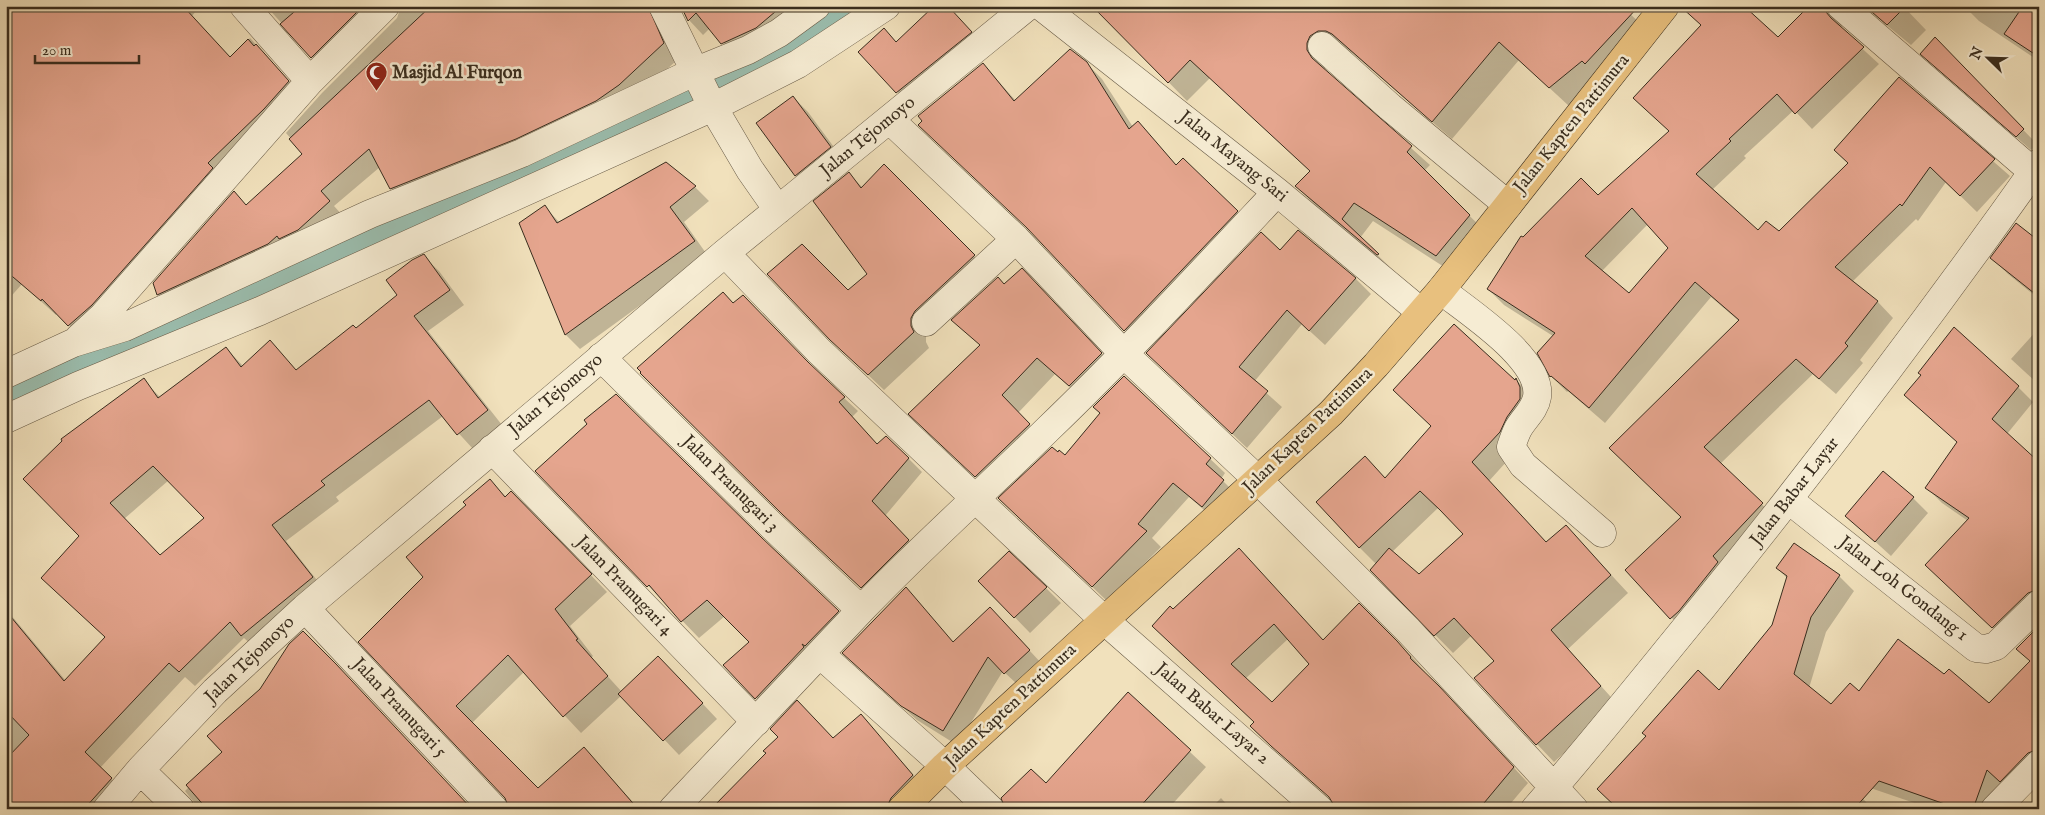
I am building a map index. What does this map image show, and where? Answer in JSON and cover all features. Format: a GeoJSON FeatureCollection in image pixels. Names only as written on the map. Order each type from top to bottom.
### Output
{"type":"FeatureCollection","features":[{"type":"Feature","properties":{"kind":"main road","name":"Jalan Kapten Pattimura"},"geometry":{"type":"LineString","coordinates":[[902,809],[1104,620],[1259,481],[1331,413],[1376,365],[1441,290],[1665,6]]}},
{"type":"Feature","properties":{"kind":"street"},"geometry":{"type":"LineString","coordinates":[[244,6],[310,81]]}},
{"type":"Feature","properties":{"kind":"street"},"geometry":{"type":"LineString","coordinates":[[73,343],[103,316],[310,81],[384,6]]}},
{"type":"Feature","properties":{"kind":"street"},"geometry":{"type":"LineString","coordinates":[[663,6],[704,90],[750,170],[778,210]]}},
{"type":"Feature","properties":{"kind":"street"},"geometry":{"type":"LineString","coordinates":[[6,419],[78,386],[260,311],[704,90],[748,50],[779,33],[816,6]]}},
{"type":"Feature","properties":{"kind":"street"},"geometry":{"type":"LineString","coordinates":[[6,374],[73,343],[125,327],[370,214],[522,153],[704,90],[798,64],[886,6]]}},
{"type":"Feature","properties":{"kind":"street","name":"Jalan Tejomoyo"},"geometry":{"type":"LineString","coordinates":[[106,809],[140,770],[216,692],[305,608],[725,253],[1028,6]]}},
{"type":"Feature","properties":{"kind":"street","name":"Jalan Mayang Sari"},"geometry":{"type":"LineString","coordinates":[[1041,6],[1277,192],[1421,312]]}},
{"type":"Feature","properties":{"kind":"street"},"geometry":{"type":"LineString","coordinates":[[1841,6],[2037,170]]}},
{"type":"Feature","properties":{"kind":"street"},"geometry":{"type":"LineString","coordinates":[[1322,46],[1390,107],[1508,205]]}},
{"type":"Feature","properties":{"kind":"street"},"geometry":{"type":"LineString","coordinates":[[890,120],[1016,239],[1123,353],[1259,481],[1408,630],[1574,809]]}},
{"type":"Feature","properties":{"kind":"street","name":"Jalan Babar Layar"},"geometry":{"type":"LineString","coordinates":[[1535,809],[1789,500],[2037,170]]}},
{"type":"Feature","properties":{"kind":"street"},"geometry":{"type":"LineString","coordinates":[[673,809],[821,655],[861,610],[976,497],[1048,430],[1198,277],[1277,192]]}},
{"type":"Feature","properties":{"kind":"street"},"geometry":{"type":"LineString","coordinates":[[926,322],[1016,239]]}},
{"type":"Feature","properties":{"kind":"street","name":"Jalan Babar Layar 2"},"geometry":{"type":"LineString","coordinates":[[725,253],[819,351],[976,497],[1104,620],[1319,809]]}},
{"type":"Feature","properties":{"kind":"street"},"geometry":{"type":"LineString","coordinates":[[1441,290],[1508,343],[1529,367],[1536,382],[1537,395],[1535,406],[1517,431],[1511,447],[1523,465],[1602,533]]}},
{"type":"Feature","properties":{"kind":"street","name":"Jalan Pramugari 3"},"geometry":{"type":"LineString","coordinates":[[601,357],[772,526],[861,610]]}},
{"type":"Feature","properties":{"kind":"street","name":"Jalan Pramugari 4"},"geometry":{"type":"LineString","coordinates":[[492,449],[756,722]]}},
{"type":"Feature","properties":{"kind":"street","name":"Jalan Loh Gondang 1"},"geometry":{"type":"LineString","coordinates":[[1789,500],[1976,648],[1986,650],[1996,646],[2039,604]]}},
{"type":"Feature","properties":{"kind":"street","name":"Jalan Pramugari 5"},"geometry":{"type":"LineString","coordinates":[[305,608],[494,809]]}},
{"type":"Feature","properties":{"kind":"street"},"geometry":{"type":"LineString","coordinates":[[821,655],[946,766],[990,809]]}},
{"type":"Feature","properties":{"kind":"street"},"geometry":{"type":"LineString","coordinates":[[1995,809],[2039,764]]}},
{"type":"Feature","properties":{"kind":"street"},"geometry":{"type":"LineString","coordinates":[[140,770],[180,809]]}},
{"type":"Feature","properties":{"kind":"building"},"geometry":{"type":"Polygon","coordinates":[[[17,6],[183,6],[230,57],[248,39],[254,46],[256,44],[289,81],[264,109],[208,163],[213,168],[92,305],[68,326],[42,299],[41,301],[6,271],[6,17],[17,6]]]}},
{"type":"Feature","properties":{"kind":"building"},"geometry":{"type":"Polygon","coordinates":[[[301,6],[363,6],[311,58],[280,24],[301,6]]]}},
{"type":"Feature","properties":{"kind":"building"},"geometry":{"type":"Polygon","coordinates":[[[431,6],[648,6],[664,43],[619,85],[596,101],[516,139],[390,189],[369,149],[321,191],[330,201],[298,230],[279,239],[277,236],[268,244],[157,295],[153,283],[234,191],[246,205],[302,154],[289,139],[431,6]]]}},
{"type":"Feature","properties":{"kind":"building"},"geometry":{"type":"Polygon","coordinates":[[[681,6],[782,6],[756,28],[721,44],[696,13],[688,21],[681,6]]]}},
{"type":"Feature","properties":{"kind":"building"},"geometry":{"type":"Polygon","coordinates":[[[934,6],[948,6],[972,32],[896,93],[858,52],[884,28],[896,42],[934,6]]]}},
{"type":"Feature","properties":{"kind":"building"},"geometry":{"type":"Polygon","coordinates":[[[1092,6],[1639,6],[1585,64],[1582,61],[1549,88],[1499,42],[1432,122],[1332,34],[1326,31],[1318,31],[1310,36],[1307,50],[1312,58],[1412,146],[1407,152],[1470,215],[1436,256],[1354,203],[1342,219],[1379,254],[1377,255],[1295,186],[1310,171],[1190,60],[1168,83],[1092,6]]]}},
{"type":"Feature","properties":{"kind":"building"},"geometry":{"type":"Polygon","coordinates":[[[1680,6],[1744,6],[1778,37],[1809,6],[1826,6],[1826,12],[1831,18],[1864,47],[1795,114],[1777,94],[1729,139],[1731,141],[1696,174],[1758,230],[1766,221],[1779,231],[1848,163],[1834,150],[1899,77],[1995,159],[1960,196],[1930,167],[1902,206],[1900,204],[1835,267],[1878,301],[1845,343],[1848,346],[1819,379],[1796,359],[1704,447],[1763,503],[1713,556],[1718,562],[1679,611],[1670,619],[1625,570],[1681,517],[1609,448],[1739,320],[1695,282],[1589,408],[1550,377],[1537,353],[1555,333],[1487,289],[1521,236],[1523,237],[1581,178],[1598,195],[1669,131],[1633,98],[1701,25],[1680,6]],[[1632,208],[1585,256],[1629,293],[1668,248],[1632,208]]]}},
{"type":"Feature","properties":{"kind":"building"},"geometry":{"type":"Polygon","coordinates":[[[1865,6],[1906,6],[1887,25],[1865,6]]]}},
{"type":"Feature","properties":{"kind":"building"},"geometry":{"type":"Polygon","coordinates":[[[2023,6],[2039,6],[2039,57],[2004,34],[2023,6]]]}},
{"type":"Feature","properties":{"kind":"building"},"geometry":{"type":"Polygon","coordinates":[[[1935,37],[2024,129],[2016,137],[1920,54],[1935,37]]]}},
{"type":"Feature","properties":{"kind":"building"},"geometry":{"type":"Polygon","coordinates":[[[1070,49],[1087,62],[1129,129],[1138,121],[1176,165],[1183,158],[1238,211],[1124,331],[1027,228],[918,125],[922,121],[918,116],[983,63],[1014,101],[1070,49]]]}},
{"type":"Feature","properties":{"kind":"building"},"geometry":{"type":"Polygon","coordinates":[[[793,96],[831,147],[795,176],[756,123],[793,96]]]}},
{"type":"Feature","properties":{"kind":"building"},"geometry":{"type":"Polygon","coordinates":[[[666,162],[696,186],[670,207],[695,241],[565,335],[519,223],[545,205],[557,223],[666,162]]]}},
{"type":"Feature","properties":{"kind":"building"},"geometry":{"type":"Polygon","coordinates":[[[884,164],[975,255],[915,311],[911,318],[911,326],[914,332],[868,375],[830,340],[767,274],[802,244],[848,290],[867,274],[813,201],[849,172],[861,188],[884,164]]]}},
{"type":"Feature","properties":{"kind":"building"},"geometry":{"type":"Polygon","coordinates":[[[2016,223],[2039,241],[2039,297],[1990,258],[2016,223]]]}},
{"type":"Feature","properties":{"kind":"building"},"geometry":{"type":"Polygon","coordinates":[[[1298,230],[1356,278],[1309,331],[1287,310],[1239,367],[1268,391],[1232,434],[1146,353],[1261,232],[1280,250],[1298,230]]]}},
{"type":"Feature","properties":{"kind":"building"},"geometry":{"type":"Polygon","coordinates":[[[424,254],[450,290],[414,316],[488,410],[457,435],[429,400],[321,481],[325,485],[272,525],[313,577],[241,636],[230,622],[179,672],[169,663],[85,752],[112,778],[84,809],[6,809],[6,759],[29,735],[6,711],[6,611],[64,681],[105,637],[41,578],[79,536],[23,479],[62,441],[61,439],[144,378],[158,398],[226,347],[241,367],[270,340],[296,370],[353,325],[356,328],[397,295],[386,280],[412,260],[424,254]],[[153,466],[110,503],[160,555],[204,518],[153,466]]]}},
{"type":"Feature","properties":{"kind":"building"},"geometry":{"type":"Polygon","coordinates":[[[1022,268],[1102,353],[1069,386],[1037,358],[1002,395],[1030,424],[975,477],[908,414],[980,345],[951,320],[998,277],[1004,284],[1022,268]]]}},
{"type":"Feature","properties":{"kind":"building"},"geometry":{"type":"Polygon","coordinates":[[[723,292],[733,303],[743,295],[845,397],[839,402],[877,444],[886,436],[909,458],[872,501],[909,540],[861,588],[783,515],[637,368],[723,292]]]}},
{"type":"Feature","properties":{"kind":"building"},"geometry":{"type":"Polygon","coordinates":[[[1454,324],[1515,380],[1516,378],[1520,387],[1520,399],[1507,417],[1500,432],[1472,462],[1546,542],[1566,525],[1611,575],[1551,630],[1601,686],[1536,745],[1474,678],[1494,661],[1454,618],[1434,636],[1370,570],[1389,548],[1419,574],[1463,534],[1420,491],[1359,548],[1316,502],[1365,456],[1385,478],[1431,426],[1393,390],[1454,324]]]}},
{"type":"Feature","properties":{"kind":"building"},"geometry":{"type":"Polygon","coordinates":[[[1954,327],[2019,386],[1992,419],[2039,462],[2039,589],[2028,593],[1992,628],[1925,565],[1969,518],[1925,488],[1957,442],[1904,395],[1921,375],[1918,373],[1954,327]]]}},
{"type":"Feature","properties":{"kind":"building"},"geometry":{"type":"Polygon","coordinates":[[[1124,376],[1211,458],[1206,464],[1224,480],[1202,507],[1173,483],[1138,524],[1147,531],[1092,587],[998,498],[1052,447],[1065,455],[1100,413],[1093,407],[1124,376]]]}},
{"type":"Feature","properties":{"kind":"building"},"geometry":{"type":"Polygon","coordinates":[[[616,394],[839,611],[805,646],[802,644],[804,647],[755,699],[723,665],[749,642],[707,600],[681,622],[649,585],[647,587],[535,471],[587,424],[584,420],[616,394]]]}},
{"type":"Feature","properties":{"kind":"building"},"geometry":{"type":"Polygon","coordinates":[[[1883,471],[1914,497],[1875,542],[1845,516],[1883,471]]]}},
{"type":"Feature","properties":{"kind":"building"},"geometry":{"type":"Polygon","coordinates":[[[490,479],[505,497],[511,491],[592,574],[555,609],[578,639],[576,640],[608,676],[563,717],[508,655],[456,706],[538,788],[584,747],[638,809],[509,809],[505,798],[358,642],[423,577],[406,557],[466,505],[463,502],[490,479]]]}},
{"type":"Feature","properties":{"kind":"building"},"geometry":{"type":"Polygon","coordinates":[[[1794,543],[1840,575],[1811,617],[1794,674],[1831,704],[1850,683],[1859,691],[1898,639],[1944,674],[1949,669],[1989,703],[2030,661],[2016,649],[2039,626],[2039,749],[2028,753],[2000,782],[1987,770],[1973,809],[1959,809],[1879,781],[1854,809],[1618,809],[1597,789],[1646,736],[1642,733],[1698,670],[1719,690],[1772,625],[1787,576],[1776,568],[1794,543]]]}},
{"type":"Feature","properties":{"kind":"building"},"geometry":{"type":"Polygon","coordinates":[[[1239,548],[1323,640],[1359,603],[1397,641],[1410,658],[1439,686],[1514,767],[1479,809],[1336,809],[1329,797],[1250,726],[1254,722],[1152,626],[1170,606],[1173,609],[1239,548]],[[1274,624],[1231,664],[1272,702],[1309,664],[1274,624]]]}},
{"type":"Feature","properties":{"kind":"building"},"geometry":{"type":"Polygon","coordinates":[[[1009,551],[1047,587],[1014,618],[978,581],[1009,551]]]}},
{"type":"Feature","properties":{"kind":"building"},"geometry":{"type":"Polygon","coordinates":[[[906,587],[953,642],[990,607],[1030,650],[1004,674],[988,657],[943,731],[901,706],[842,653],[906,587]]]}},
{"type":"Feature","properties":{"kind":"building"},"geometry":{"type":"Polygon","coordinates":[[[303,631],[472,809],[207,809],[186,785],[222,752],[207,736],[260,689],[289,644],[303,631]]]}},
{"type":"Feature","properties":{"kind":"building"},"geometry":{"type":"Polygon","coordinates":[[[658,656],[703,703],[663,741],[618,694],[658,656]]]}},
{"type":"Feature","properties":{"kind":"building"},"geometry":{"type":"Polygon","coordinates":[[[1128,692],[1191,750],[1138,809],[1005,809],[1001,798],[1031,769],[1046,783],[1128,692]]]}},
{"type":"Feature","properties":{"kind":"building"},"geometry":{"type":"Polygon","coordinates":[[[797,700],[833,738],[861,714],[913,775],[891,798],[886,809],[711,809],[766,753],[763,751],[778,737],[770,729],[797,700]]]}},
{"type":"Feature","properties":{"kind":"waterway"},"geometry":{"type":"LineString","coordinates":[[6,399],[784,60],[853,6]]}},
{"type":"Feature","properties":{"kind":"place","name":"Masjid Al Furqon"},"geometry":{"type":"Point","coordinates":[376,92]}}]}
